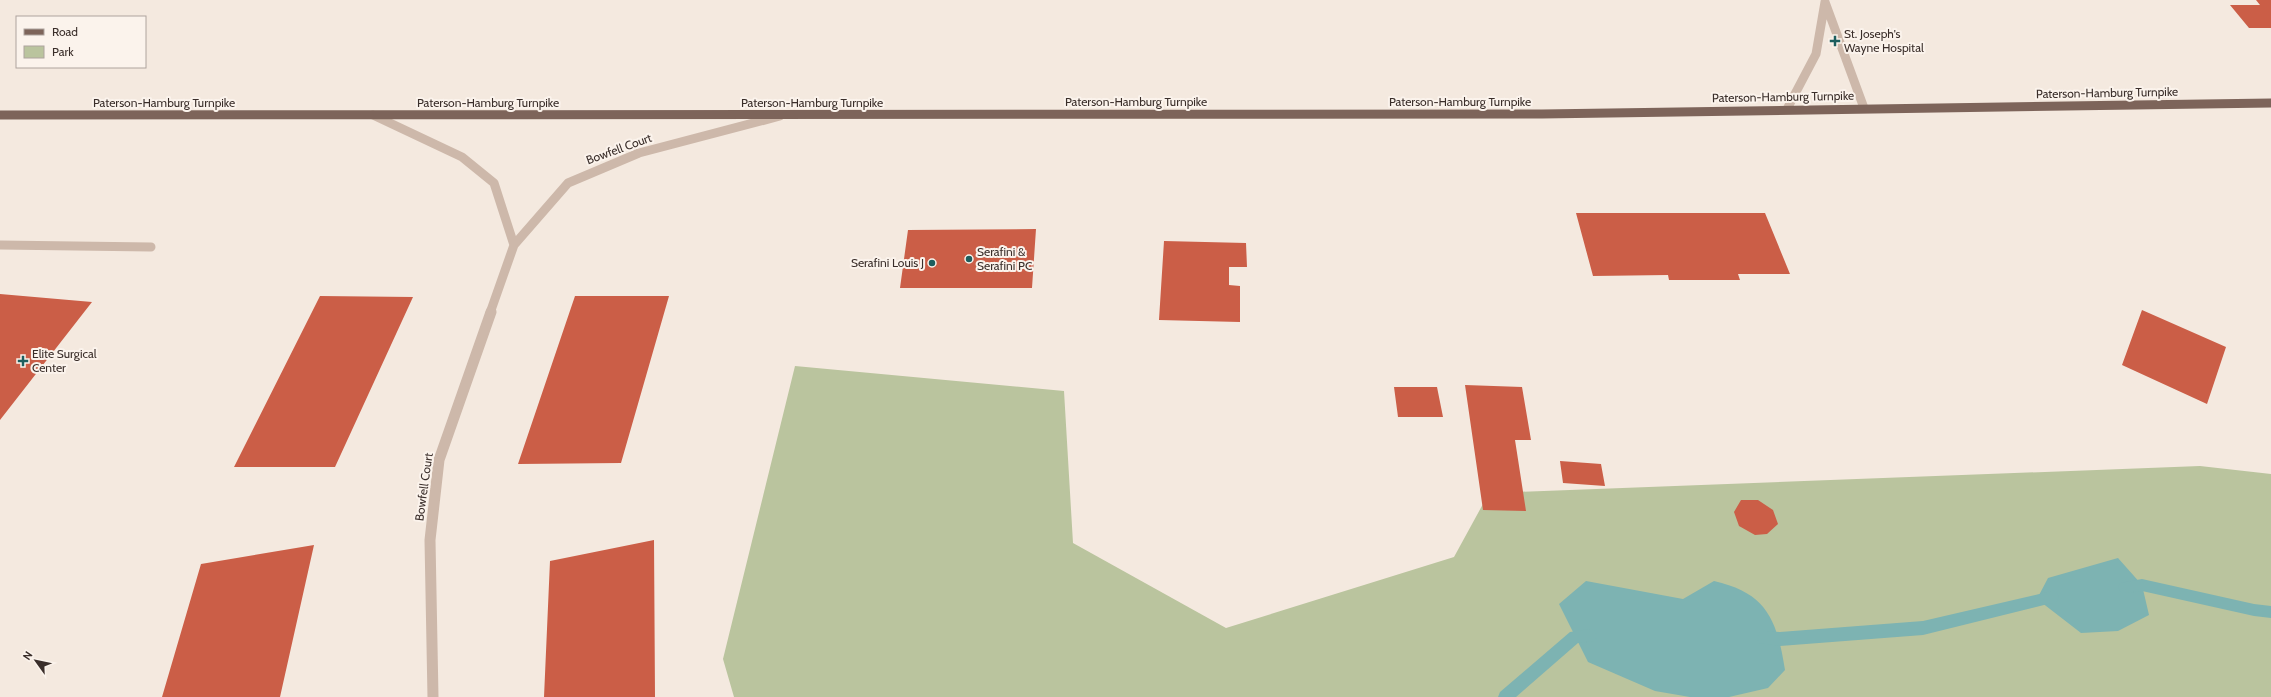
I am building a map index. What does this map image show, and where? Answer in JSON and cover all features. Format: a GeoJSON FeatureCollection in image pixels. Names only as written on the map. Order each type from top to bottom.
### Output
{"type":"FeatureCollection","features":[{"type":"Feature","properties":{"kind":"main road","name":"Paterson-Hamburg Turnpike"},"geometry":{"type":"LineString","coordinates":[[0,115],[1542,114],[1787,109],[2271,103]]}},
{"type":"Feature","properties":{"kind":"street"},"geometry":{"type":"LineString","coordinates":[[1824,1],[1864,108]]}},
{"type":"Feature","properties":{"kind":"street"},"geometry":{"type":"LineString","coordinates":[[1787,109],[1816,54],[1824,1]]}},
{"type":"Feature","properties":{"kind":"street"},"geometry":{"type":"LineString","coordinates":[[373,115],[462,157],[494,184],[514,245]]}},
{"type":"Feature","properties":{"kind":"street","name":"Bowfell Court"},"geometry":{"type":"LineString","coordinates":[[433,697],[430,540],[439,460],[514,245],[568,183],[639,153],[783,115]]}},
{"type":"Feature","properties":{"kind":"street"},"geometry":{"type":"LineString","coordinates":[[0,245],[151,246]]}},
{"type":"Feature","properties":{"kind":"green space"},"geometry":{"type":"Polygon","coordinates":[[[795,366],[1064,391],[1073,543],[1226,628],[1454,557],[1489,493],[2200,466],[2271,474],[2271,697],[734,697],[723,659],[795,366]]]}},
{"type":"Feature","properties":{"kind":"water"},"geometry":{"type":"Polygon","coordinates":[[[2118,558],[2142,585],[2149,615],[2118,631],[2081,633],[2037,599],[2048,578],[2118,558]]]}},
{"type":"Feature","properties":{"kind":"water"},"geometry":{"type":"Polygon","coordinates":[[[1586,581],[1683,599],[1714,581],[1732,586],[1758,601],[1766,611],[1773,623],[1778,637],[1785,670],[1768,688],[1729,697],[1690,697],[1655,691],[1588,662],[1559,604],[1586,581]]]}},
{"type":"Feature","properties":{"kind":"building"},"geometry":{"type":"Polygon","coordinates":[[[2256,0],[2271,0],[2271,28],[2249,28],[2230,5],[2260,5],[2256,0]]]}},
{"type":"Feature","properties":{"kind":"building"},"geometry":{"type":"Polygon","coordinates":[[[1576,213],[1765,213],[1790,274],[1738,274],[1740,280],[1669,280],[1668,275],[1593,276],[1576,213]]]}},
{"type":"Feature","properties":{"kind":"building","name":"Serafini & Serafini PC"},"geometry":{"type":"Polygon","coordinates":[[[1036,229],[1032,288],[900,288],[908,230],[1036,229]]]}},
{"type":"Feature","properties":{"kind":"building"},"geometry":{"type":"Polygon","coordinates":[[[1164,241],[1246,243],[1247,267],[1229,267],[1229,285],[1240,286],[1240,322],[1159,320],[1164,241]]]}},
{"type":"Feature","properties":{"kind":"building","name":"Elite Surgical Center"},"geometry":{"type":"Polygon","coordinates":[[[0,294],[92,302],[0,420],[0,294]]]}},
{"type":"Feature","properties":{"kind":"building"},"geometry":{"type":"Polygon","coordinates":[[[320,296],[413,297],[335,467],[234,467],[320,296]]]}},
{"type":"Feature","properties":{"kind":"building"},"geometry":{"type":"Polygon","coordinates":[[[575,296],[669,296],[621,463],[518,464],[575,296]]]}},
{"type":"Feature","properties":{"kind":"building"},"geometry":{"type":"Polygon","coordinates":[[[2142,310],[2226,347],[2207,404],[2122,365],[2142,310]]]}},
{"type":"Feature","properties":{"kind":"building"},"geometry":{"type":"Polygon","coordinates":[[[1465,385],[1522,387],[1531,440],[1515,440],[1526,511],[1483,510],[1465,385]]]}},
{"type":"Feature","properties":{"kind":"building"},"geometry":{"type":"Polygon","coordinates":[[[1394,387],[1437,387],[1443,417],[1398,417],[1394,387]]]}},
{"type":"Feature","properties":{"kind":"building"},"geometry":{"type":"Polygon","coordinates":[[[1560,461],[1601,464],[1605,486],[1563,483],[1560,461]]]}},
{"type":"Feature","properties":{"kind":"building"},"geometry":{"type":"Polygon","coordinates":[[[1741,500],[1758,500],[1773,510],[1778,524],[1767,534],[1755,535],[1739,526],[1734,512],[1741,500]]]}},
{"type":"Feature","properties":{"kind":"building"},"geometry":{"type":"Polygon","coordinates":[[[654,540],[655,697],[544,697],[550,561],[654,540]]]}},
{"type":"Feature","properties":{"kind":"building"},"geometry":{"type":"Polygon","coordinates":[[[314,545],[280,697],[162,697],[201,564],[314,545]]]}},
{"type":"Feature","properties":{"kind":"waterway"},"geometry":{"type":"LineString","coordinates":[[2125,587],[2142,585],[2254,610],[2271,612]]}},
{"type":"Feature","properties":{"kind":"waterway"},"geometry":{"type":"LineString","coordinates":[[1764,638],[1780,639],[1923,628],[2052,597]]}},
{"type":"Feature","properties":{"kind":"waterway"},"geometry":{"type":"LineString","coordinates":[[1505,697],[1575,637],[1590,636]]}},
{"type":"Feature","properties":{"kind":"place","name":"St. Joseph's Wayne Hospital"},"geometry":{"type":"Point","coordinates":[1835,41]}},
{"type":"Feature","properties":{"kind":"place","name":"Serafini & Serafini PC"},"geometry":{"type":"Point","coordinates":[969,259]}},
{"type":"Feature","properties":{"kind":"place","name":"Serafini Louis J"},"geometry":{"type":"Point","coordinates":[932,263]}},
{"type":"Feature","properties":{"kind":"place","name":"Elite Surgical Center"},"geometry":{"type":"Point","coordinates":[23,361]}}]}
